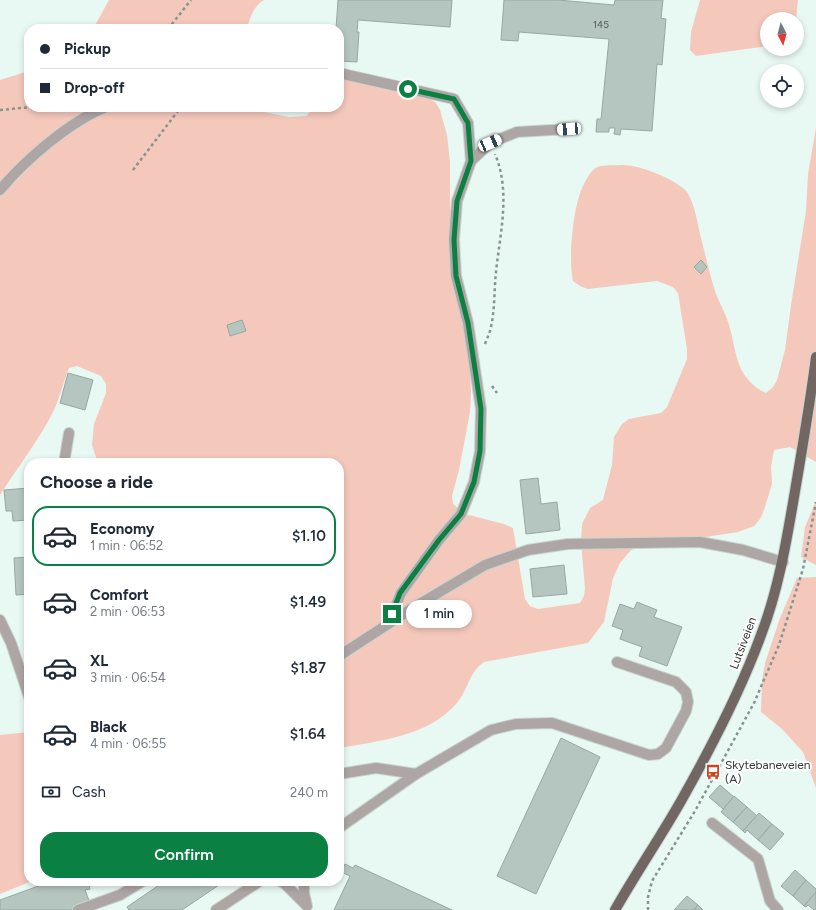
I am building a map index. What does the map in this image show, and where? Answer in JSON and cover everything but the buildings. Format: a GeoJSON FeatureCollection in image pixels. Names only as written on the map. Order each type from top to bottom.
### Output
{"type":"FeatureCollection","features":[{"type":"Feature","properties":{"kind":"main road","name":"Lutsiveien"},"geometry":{"type":"LineString","coordinates":[[616,909],[680,802],[722,724],[740,687],[762,635],[783,562],[808,416],[816,357]]}},
{"type":"Feature","properties":{"kind":"lane"},"geometry":{"type":"LineString","coordinates":[[344,74],[454,99],[468,123],[471,161],[457,201],[454,240],[456,276],[468,323],[481,409],[480,451],[474,482],[461,514],[439,540],[400,593],[388,624]]}},
{"type":"Feature","properties":{"kind":"lane"},"geometry":{"type":"LineString","coordinates":[[0,190],[13,174],[58,135],[95,112]]}},
{"type":"Feature","properties":{"kind":"lane"},"geometry":{"type":"LineString","coordinates":[[471,161],[490,143],[517,132],[569,129]]}},
{"type":"Feature","properties":{"kind":"lane"},"geometry":{"type":"LineString","coordinates":[[65,458],[70,433]]}},
{"type":"Feature","properties":{"kind":"lane"},"geometry":{"type":"LineString","coordinates":[[344,653],[485,565],[528,550],[568,544],[700,542],[743,550],[783,562]]}},
{"type":"Feature","properties":{"kind":"lane"},"geometry":{"type":"LineString","coordinates":[[0,620],[11,643],[24,682]]}},
{"type":"Feature","properties":{"kind":"lane"},"geometry":{"type":"LineString","coordinates":[[344,824],[416,774],[491,730],[516,724],[552,723],[649,755],[658,754],[666,748],[686,711],[688,702],[686,692],[676,682],[617,662]]}},
{"type":"Feature","properties":{"kind":"lane"},"geometry":{"type":"LineString","coordinates":[[344,773],[376,768],[416,774]]}},
{"type":"Feature","properties":{"kind":"lane"},"geometry":{"type":"LineString","coordinates":[[712,823],[758,859],[770,901],[777,910]]}},
{"type":"Feature","properties":{"kind":"lane"},"geometry":{"type":"LineString","coordinates":[[78,910],[120,895],[135,886]]}},
{"type":"Feature","properties":{"kind":"lane"},"geometry":{"type":"LineString","coordinates":[[216,910],[252,886]]}},
{"type":"Feature","properties":{"kind":"lane"},"geometry":{"type":"LineString","coordinates":[[288,886],[307,908]]}},
{"type":"Feature","properties":{"kind":"lane"},"geometry":{"type":"LineString","coordinates":[[304,886],[307,908]]}},
{"type":"Feature","properties":{"kind":"path"},"geometry":{"type":"LineString","coordinates":[[172,24],[191,0]]}},
{"type":"Feature","properties":{"kind":"path"},"geometry":{"type":"LineString","coordinates":[[0,110],[24,108]]}},
{"type":"Feature","properties":{"kind":"path"},"geometry":{"type":"LineString","coordinates":[[133,170],[177,112]]}},
{"type":"Feature","properties":{"kind":"path"},"geometry":{"type":"LineString","coordinates":[[485,345],[491,328],[493,314],[504,200],[500,166],[490,143]]}},
{"type":"Feature","properties":{"kind":"path"},"geometry":{"type":"LineString","coordinates":[[491,383],[492,388],[497,393]]}},
{"type":"Feature","properties":{"kind":"path"},"geometry":{"type":"LineString","coordinates":[[680,802],[712,823]]}},
{"type":"Feature","properties":{"kind":"shaded area"},"geometry":{"type":"Polygon","coordinates":[[[109,0],[264,0],[255,9],[248,24],[96,24],[109,0]]]}},
{"type":"Feature","properties":{"kind":"shaded area"},"geometry":{"type":"Polygon","coordinates":[[[700,0],[798,0],[797,12],[760,12],[760,47],[696,56],[690,50],[691,32],[700,0]]]}},
{"type":"Feature","properties":{"kind":"shaded area"},"geometry":{"type":"Polygon","coordinates":[[[24,73],[24,112],[264,112],[289,117],[306,116],[310,112],[344,112],[344,78],[429,98],[436,103],[440,110],[447,135],[450,162],[450,209],[466,301],[471,392],[470,412],[459,470],[452,496],[453,504],[465,514],[504,524],[513,528],[525,599],[530,606],[538,609],[580,603],[584,596],[585,588],[581,542],[582,524],[590,508],[603,500],[612,465],[614,437],[622,424],[629,419],[661,413],[667,407],[687,359],[687,349],[678,293],[673,287],[657,281],[588,289],[573,281],[571,247],[574,219],[579,195],[590,173],[597,167],[601,166],[628,165],[645,169],[664,177],[685,190],[691,199],[716,294],[728,321],[739,364],[748,380],[766,393],[773,387],[777,380],[785,350],[806,211],[808,174],[816,128],[816,462],[790,447],[774,450],[771,467],[772,484],[764,510],[760,519],[754,526],[738,532],[647,546],[631,550],[620,563],[613,578],[604,622],[588,643],[484,662],[475,671],[457,703],[446,714],[432,723],[418,730],[402,735],[370,743],[344,747],[344,458],[96,458],[92,445],[94,424],[106,393],[106,384],[101,376],[77,366],[69,368],[52,414],[0,495],[0,80],[24,73]]]}},
{"type":"Feature","properties":{"kind":"shaded area"},"geometry":{"type":"Polygon","coordinates":[[[816,501],[816,565],[801,557],[805,527],[816,501]]]}},
{"type":"Feature","properties":{"kind":"shaded area"},"geometry":{"type":"Polygon","coordinates":[[[816,577],[816,788],[803,752],[782,729],[761,712],[762,680],[765,663],[780,618],[797,578],[816,577]]]}},
{"type":"Feature","properties":{"kind":"shaded area"},"geometry":{"type":"Polygon","coordinates":[[[24,733],[24,884],[0,894],[0,735],[24,733]]]}},
{"type":"Feature","properties":{"kind":"place","name":"Skytebaneveien (A)"},"geometry":{"type":"Point","coordinates":[713,772]}},
{"type":"Feature","properties":{"kind":"route"},"geometry":{"type":"LineString","coordinates":[[392,614],[400,593],[439,540],[461,514],[474,482],[480,451],[481,409],[468,323],[456,276],[454,240],[457,201],[471,161],[468,123],[454,99],[408,89]]}}]}
